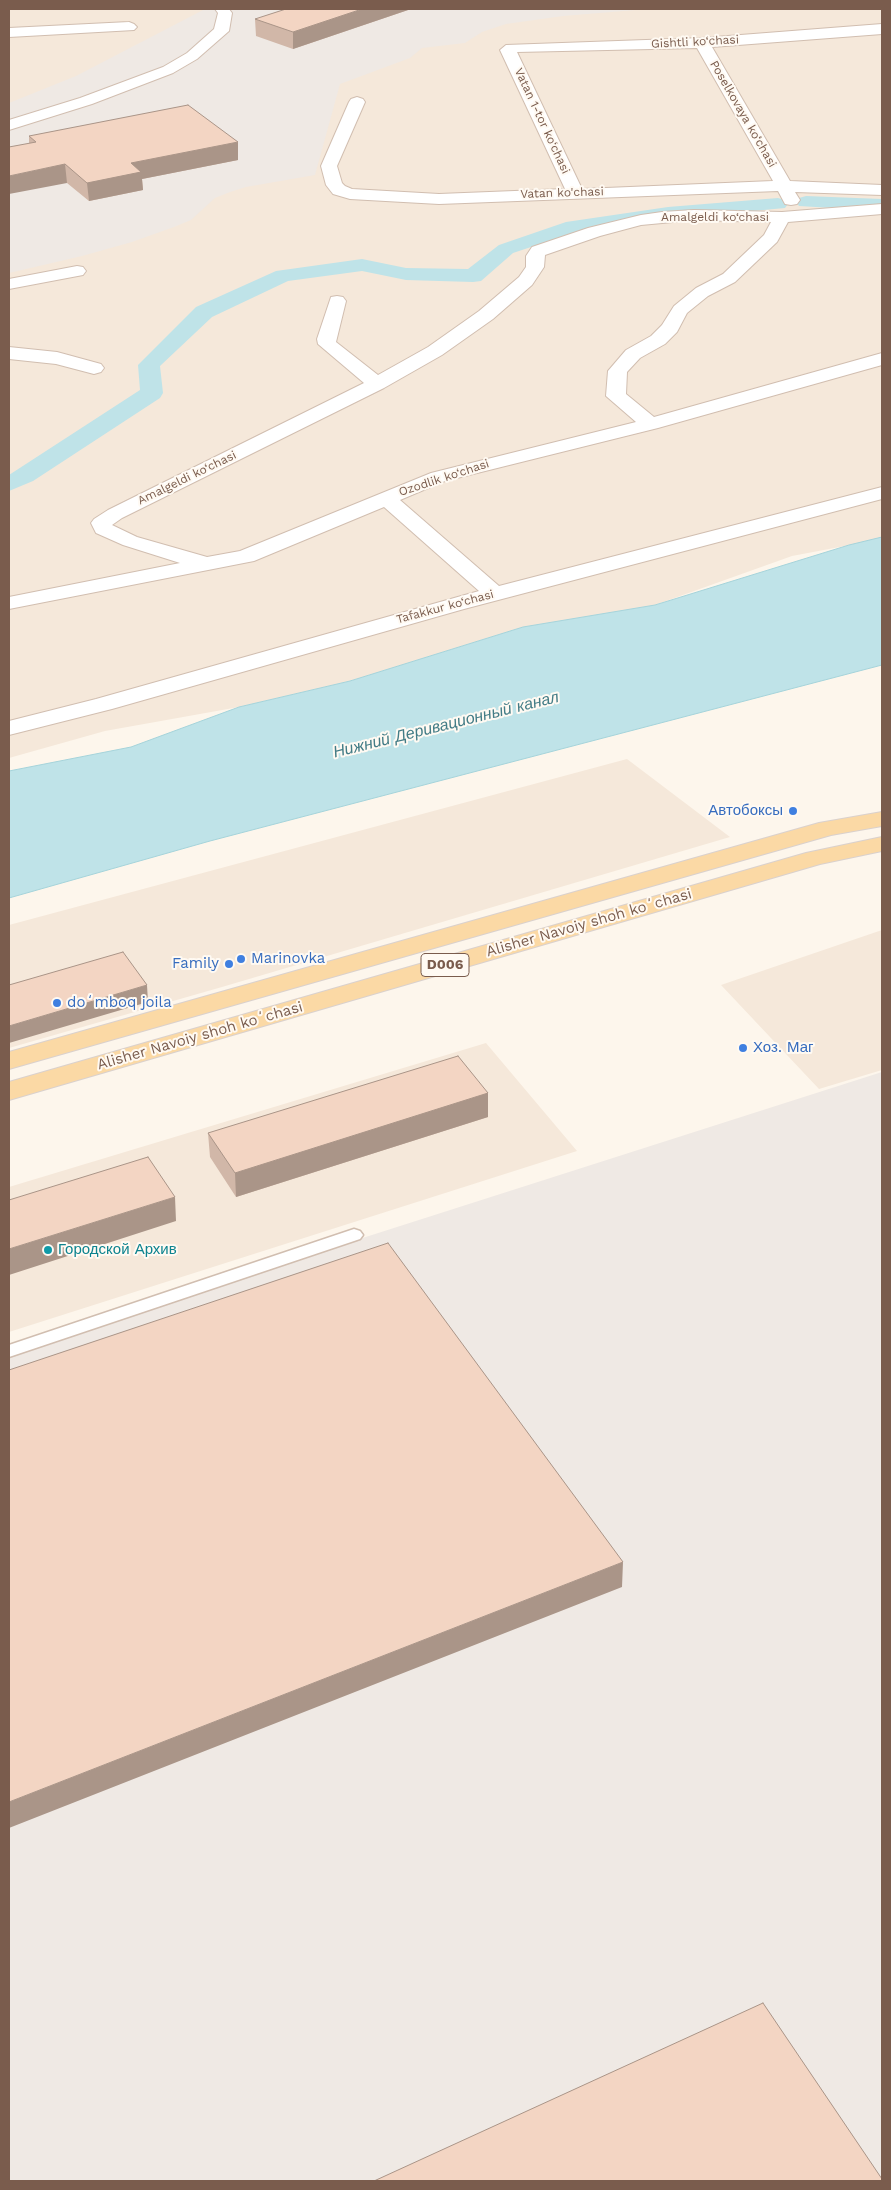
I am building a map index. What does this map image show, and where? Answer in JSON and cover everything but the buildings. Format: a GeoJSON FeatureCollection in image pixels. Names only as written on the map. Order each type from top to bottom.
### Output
{"type":"FeatureCollection","features":[{"type":"Feature","properties":{"kind":"main road","name":"D006"},"geometry":{"type":"LineString","coordinates":[[828,828],[882,819]]}},
{"type":"Feature","properties":{"kind":"main road","name":"Alisher Navoiy shoh koʻchasi"},"geometry":{"type":"LineString","coordinates":[[9,1062],[828,828]]}},
{"type":"Feature","properties":{"kind":"main road","name":"Alisher Navoiy shoh koʻchasi"},"geometry":{"type":"LineString","coordinates":[[9,1091],[815,858],[882,844]]}},
{"type":"Feature","properties":{"kind":"street"},"geometry":{"type":"LineString","coordinates":[[9,125],[86,101],[168,70],[192,56],[221,31],[225,12],[222,9]]}},
{"type":"Feature","properties":{"kind":"street"},"geometry":{"type":"LineString","coordinates":[[9,33],[129,27]]}},
{"type":"Feature","properties":{"kind":"street","name":"Gishtli ko‘chasi"},"geometry":{"type":"LineString","coordinates":[[508,50],[518,47],[702,43],[882,29]]}},
{"type":"Feature","properties":{"kind":"street","name":"Poselkovaya ko‘chasi"},"geometry":{"type":"LineString","coordinates":[[702,43],[784,186],[790,216]]}},
{"type":"Feature","properties":{"kind":"street","name":"Vatan 1-tor ko‘chasi"},"geometry":{"type":"LineString","coordinates":[[508,50],[575,192]]}},
{"type":"Feature","properties":{"kind":"street","name":"Vatan ko'chasi"},"geometry":{"type":"LineString","coordinates":[[356,102],[329,166],[334,185],[339,190],[350,194],[439,199],[575,192],[784,186],[882,190]]}},
{"type":"Feature","properties":{"kind":"street","name":"Amalgeldi ko‘chasi"},"geometry":{"type":"LineString","coordinates":[[206,564],[130,541],[103,529],[101,523],[114,514],[378,384],[435,351],[486,315],[531,275],[538,251],[627,223],[655,218],[694,215],[790,216],[882,210]]}},
{"type":"Feature","properties":{"kind":"street","name":"Amalgeldi ko‘chasi"},"geometry":{"type":"LineString","coordinates":[[651,424],[616,396],[618,371],[633,354],[658,340],[670,328],[680,310],[702,292],[729,278],[771,238],[790,216]]}},
{"type":"Feature","properties":{"kind":"street"},"geometry":{"type":"LineString","coordinates":[[9,284],[77,271]]}},
{"type":"Feature","properties":{"kind":"street"},"geometry":{"type":"LineString","coordinates":[[337,301],[326,339],[327,344],[378,384]]}},
{"type":"Feature","properties":{"kind":"street"},"geometry":{"type":"LineString","coordinates":[[9,353],[57,358],[94,368]]}},
{"type":"Feature","properties":{"kind":"street","name":"Ozodlik ko‘chasi"},"geometry":{"type":"LineString","coordinates":[[9,603],[246,556],[438,477],[500,460],[651,424],[882,359]]}},
{"type":"Feature","properties":{"kind":"street","name":"Tafakkur ko‘chasi"},"geometry":{"type":"LineString","coordinates":[[9,728],[113,701],[495,594],[882,493]]}},
{"type":"Feature","properties":{"kind":"street"},"geometry":{"type":"LineString","coordinates":[[386,498],[495,594]]}},
{"type":"Feature","properties":{"kind":"street"},"geometry":{"type":"LineString","coordinates":[[828,828],[882,812]]}},
{"type":"Feature","properties":{"kind":"lane"},"geometry":{"type":"LineString","coordinates":[[9,1351],[354,1235]]}},
{"type":"Feature","properties":{"kind":"shaded area"},"geometry":{"type":"Polygon","coordinates":[[[9,9],[882,9],[882,539],[792,556],[655,605],[523,627],[350,681],[239,707],[105,731],[9,758],[9,9]]]}},
{"type":"Feature","properties":{"kind":"shaded area"},"geometry":{"type":"Polygon","coordinates":[[[205,9],[648,9],[563,16],[506,24],[482,32],[465,43],[422,48],[410,58],[340,84],[315,175],[246,187],[230,192],[215,198],[191,220],[174,227],[132,242],[82,256],[9,273],[9,103],[76,76],[205,9]]]}},
{"type":"Feature","properties":{"kind":"shaded area"},"geometry":{"type":"Polygon","coordinates":[[[627,759],[730,837],[9,1048],[9,925],[627,759]]]}},
{"type":"Feature","properties":{"kind":"shaded area"},"geometry":{"type":"Polygon","coordinates":[[[882,930],[882,1070],[819,1089],[721,985],[882,930]]]}},
{"type":"Feature","properties":{"kind":"shaded area"},"geometry":{"type":"Polygon","coordinates":[[[486,1043],[577,1151],[9,1332],[9,1187],[486,1043]]]}},
{"type":"Feature","properties":{"kind":"shaded area"},"geometry":{"type":"Polygon","coordinates":[[[882,1072],[882,2181],[9,2181],[9,1351],[882,1072]]]}},
{"type":"Feature","properties":{"kind":"water","name":"Нижний Деривационный канал"},"geometry":{"type":"Polygon","coordinates":[[[882,537],[882,665],[210,841],[9,898],[9,771],[131,747],[239,707],[350,681],[523,627],[655,605],[849,545],[882,537]]]}},
{"type":"Feature","properties":{"kind":"waterway"},"geometry":{"type":"LineString","coordinates":[[806,202],[882,205]]}},
{"type":"Feature","properties":{"kind":"waterway"},"geometry":{"type":"LineString","coordinates":[[9,484],[25,476],[152,393],[149,365],[204,312],[283,275],[362,265],[406,274],[473,276],[506,249],[566,228],[668,213],[778,204]]}},
{"type":"Feature","properties":{"kind":"place","name":"Автобоксы"},"geometry":{"type":"Point","coordinates":[793,811]}},
{"type":"Feature","properties":{"kind":"place","name":"Marinovka"},"geometry":{"type":"Point","coordinates":[241,959]}},
{"type":"Feature","properties":{"kind":"place","name":"Family"},"geometry":{"type":"Point","coordinates":[229,964]}},
{"type":"Feature","properties":{"kind":"place","name":"doʻmboq joila"},"geometry":{"type":"Point","coordinates":[57,1003]}},
{"type":"Feature","properties":{"kind":"place","name":"Хоз. Маг"},"geometry":{"type":"Point","coordinates":[743,1048]}},
{"type":"Feature","properties":{"kind":"place","name":"Городской Архив"},"geometry":{"type":"Point","coordinates":[48,1250]}}]}
